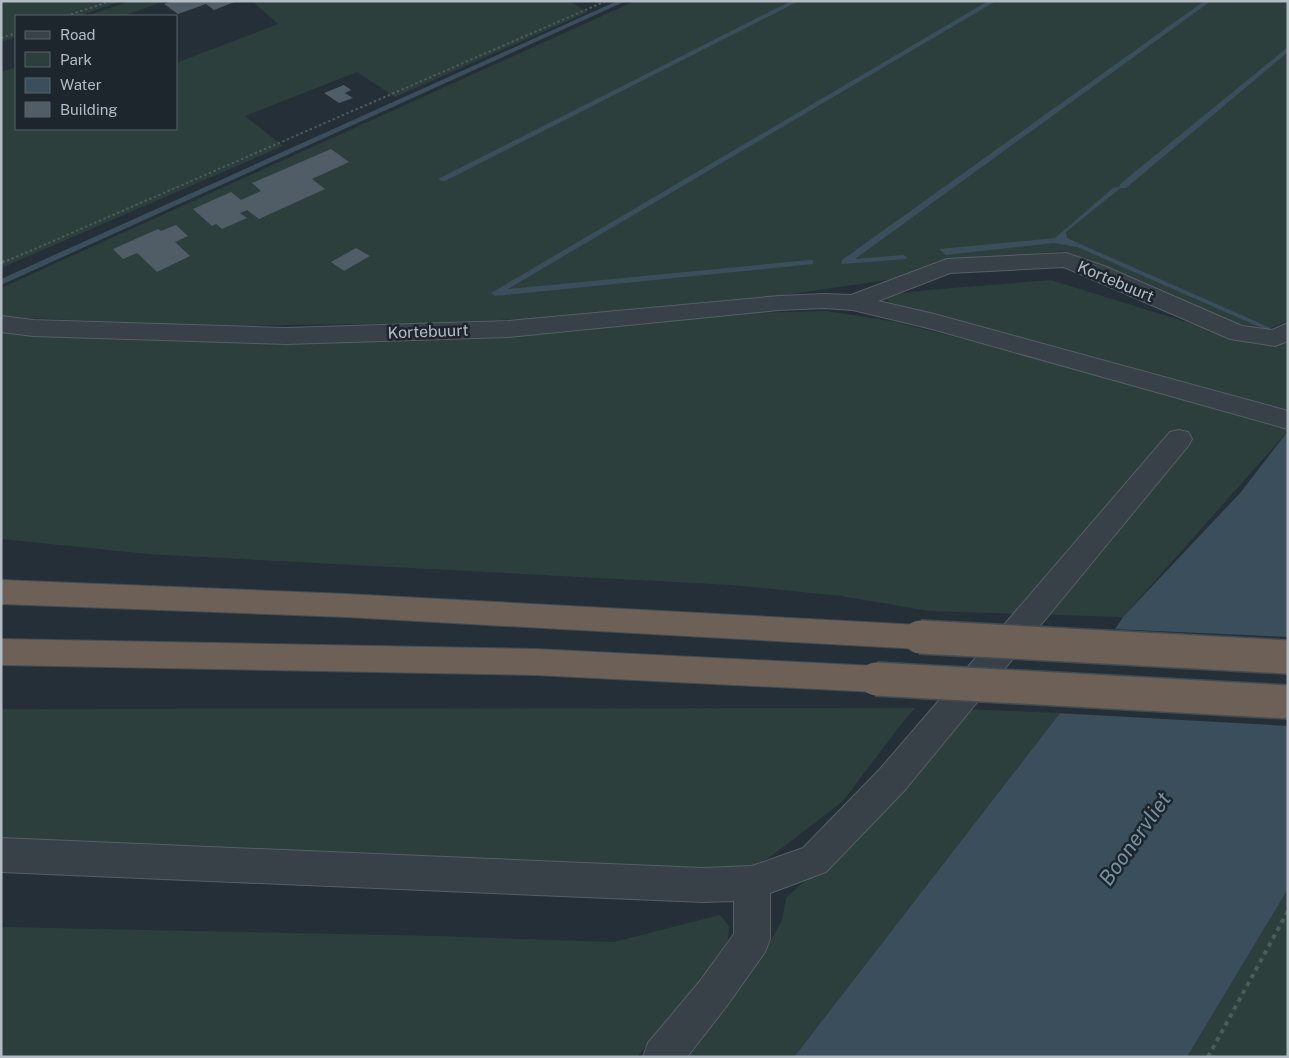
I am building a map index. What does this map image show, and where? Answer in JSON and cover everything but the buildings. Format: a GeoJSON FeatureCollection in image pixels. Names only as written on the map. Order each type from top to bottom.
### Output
{"type":"FeatureCollection","features":[{"type":"Feature","properties":{"kind":"highway"},"geometry":{"type":"LineString","coordinates":[[1,592],[198,598],[447,609],[1288,657]]}},
{"type":"Feature","properties":{"kind":"highway"},"geometry":{"type":"LineString","coordinates":[[1,652],[535,662],[1288,702]]}},
{"type":"Feature","properties":{"kind":"street","name":"Kortebuurt"},"geometry":{"type":"LineString","coordinates":[[853,303],[947,266],[1066,260],[1096,271],[1238,333],[1275,338],[1288,331]]}},
{"type":"Feature","properties":{"kind":"street","name":"Kortebuurt"},"geometry":{"type":"LineString","coordinates":[[1,324],[33,328],[286,336],[508,328],[780,303],[824,301],[853,303],[934,322],[1288,420]]}},
{"type":"Feature","properties":{"kind":"street"},"geometry":{"type":"LineString","coordinates":[[1,855],[703,885],[752,883],[814,860],[892,780],[1179,439]]}},
{"type":"Feature","properties":{"kind":"street"},"geometry":{"type":"LineString","coordinates":[[662,1057],[713,994],[752,939],[752,883]]}},
{"type":"Feature","properties":{"kind":"path"},"geometry":{"type":"LineString","coordinates":[[69,15],[111,1]]}},
{"type":"Feature","properties":{"kind":"path"},"geometry":{"type":"LineString","coordinates":[[1,263],[606,1]]}},
{"type":"Feature","properties":{"kind":"path"},"geometry":{"type":"LineString","coordinates":[[1,38],[15,33]]}},
{"type":"Feature","properties":{"kind":"path"},"geometry":{"type":"LineString","coordinates":[[1208,1057],[1288,911]]}},
{"type":"Feature","properties":{"kind":"green space"},"geometry":{"type":"Polygon","coordinates":[[[1,1],[122,1],[81,15],[15,15],[15,37],[1,42],[1,1]]]}},
{"type":"Feature","properties":{"kind":"green space"},"geometry":{"type":"Polygon","coordinates":[[[130,1],[165,1],[126,15],[89,15],[130,1]]]}},
{"type":"Feature","properties":{"kind":"green space"},"geometry":{"type":"Polygon","coordinates":[[[252,1],[569,1],[588,12],[395,97],[357,72],[245,116],[283,146],[1,268],[1,72],[15,67],[15,130],[178,130],[178,62],[278,24],[252,1]]]}},
{"type":"Feature","properties":{"kind":"green space"},"geometry":{"type":"Polygon","coordinates":[[[635,1],[1288,1],[1288,321],[1271,328],[1069,239],[1077,247],[1268,330],[1239,327],[1062,251],[942,262],[915,276],[701,307],[631,314],[431,323],[220,326],[1,317],[1,288],[635,1]]]}},
{"type":"Feature","properties":{"kind":"green space"},"geometry":{"type":"Polygon","coordinates":[[[1051,280],[1260,345],[1288,337],[1288,411],[891,303],[886,299],[897,294],[928,290],[1051,280]]]}},
{"type":"Feature","properties":{"kind":"green space"},"geometry":{"type":"Polygon","coordinates":[[[827,311],[891,321],[979,343],[1288,426],[1288,431],[1123,617],[929,611],[841,596],[731,585],[148,554],[1,539],[1,331],[37,335],[195,342],[441,339],[554,333],[752,313],[827,311]]]}},
{"type":"Feature","properties":{"kind":"green space"},"geometry":{"type":"Polygon","coordinates":[[[915,708],[843,801],[773,855],[746,871],[1,845],[1,709],[915,708]]]}},
{"type":"Feature","properties":{"kind":"green space"},"geometry":{"type":"Polygon","coordinates":[[[962,709],[1060,713],[794,1057],[682,1057],[739,988],[769,944],[782,920],[786,898],[842,847],[962,709]]]}},
{"type":"Feature","properties":{"kind":"green space"},"geometry":{"type":"Polygon","coordinates":[[[1288,889],[1288,1057],[1187,1057],[1288,889]]]}},
{"type":"Feature","properties":{"kind":"green space"},"geometry":{"type":"Polygon","coordinates":[[[720,915],[729,926],[728,940],[709,971],[637,1057],[1,1057],[1,927],[436,936],[614,942],[720,915]]]}},
{"type":"Feature","properties":{"kind":"water"},"geometry":{"type":"Polygon","coordinates":[[[1123,186],[1066,232],[1067,238],[1271,328],[1268,330],[1255,325],[1077,247],[1054,243],[946,255],[939,249],[1055,238],[1113,188],[1123,186]]]}},
{"type":"Feature","properties":{"kind":"water","name":"Boonervliet"},"geometry":{"type":"Polygon","coordinates":[[[1288,431],[1288,889],[1187,1057],[794,1057],[1060,713],[1123,617],[1241,492],[1288,431]]]}},
{"type":"Feature","properties":{"kind":"pier"},"geometry":{"type":"Polygon","coordinates":[[[1112,629],[1288,637],[1288,726],[1057,713],[1112,629]]]}},
{"type":"Feature","properties":{"kind":"waterway"},"geometry":{"type":"LineString","coordinates":[[1,282],[623,1]]}},
{"type":"Feature","properties":{"kind":"waterway"},"geometry":{"type":"LineString","coordinates":[[442,179],[796,1]]}},
{"type":"Feature","properties":{"kind":"waterway"},"geometry":{"type":"LineString","coordinates":[[810,262],[495,293],[993,1]]}},
{"type":"Feature","properties":{"kind":"waterway"},"geometry":{"type":"LineString","coordinates":[[845,262],[1208,1]]}},
{"type":"Feature","properties":{"kind":"waterway"},"geometry":{"type":"LineString","coordinates":[[1123,186],[1288,49]]}},
{"type":"Feature","properties":{"kind":"waterway"},"geometry":{"type":"LineString","coordinates":[[846,262],[903,257]]}}]}
